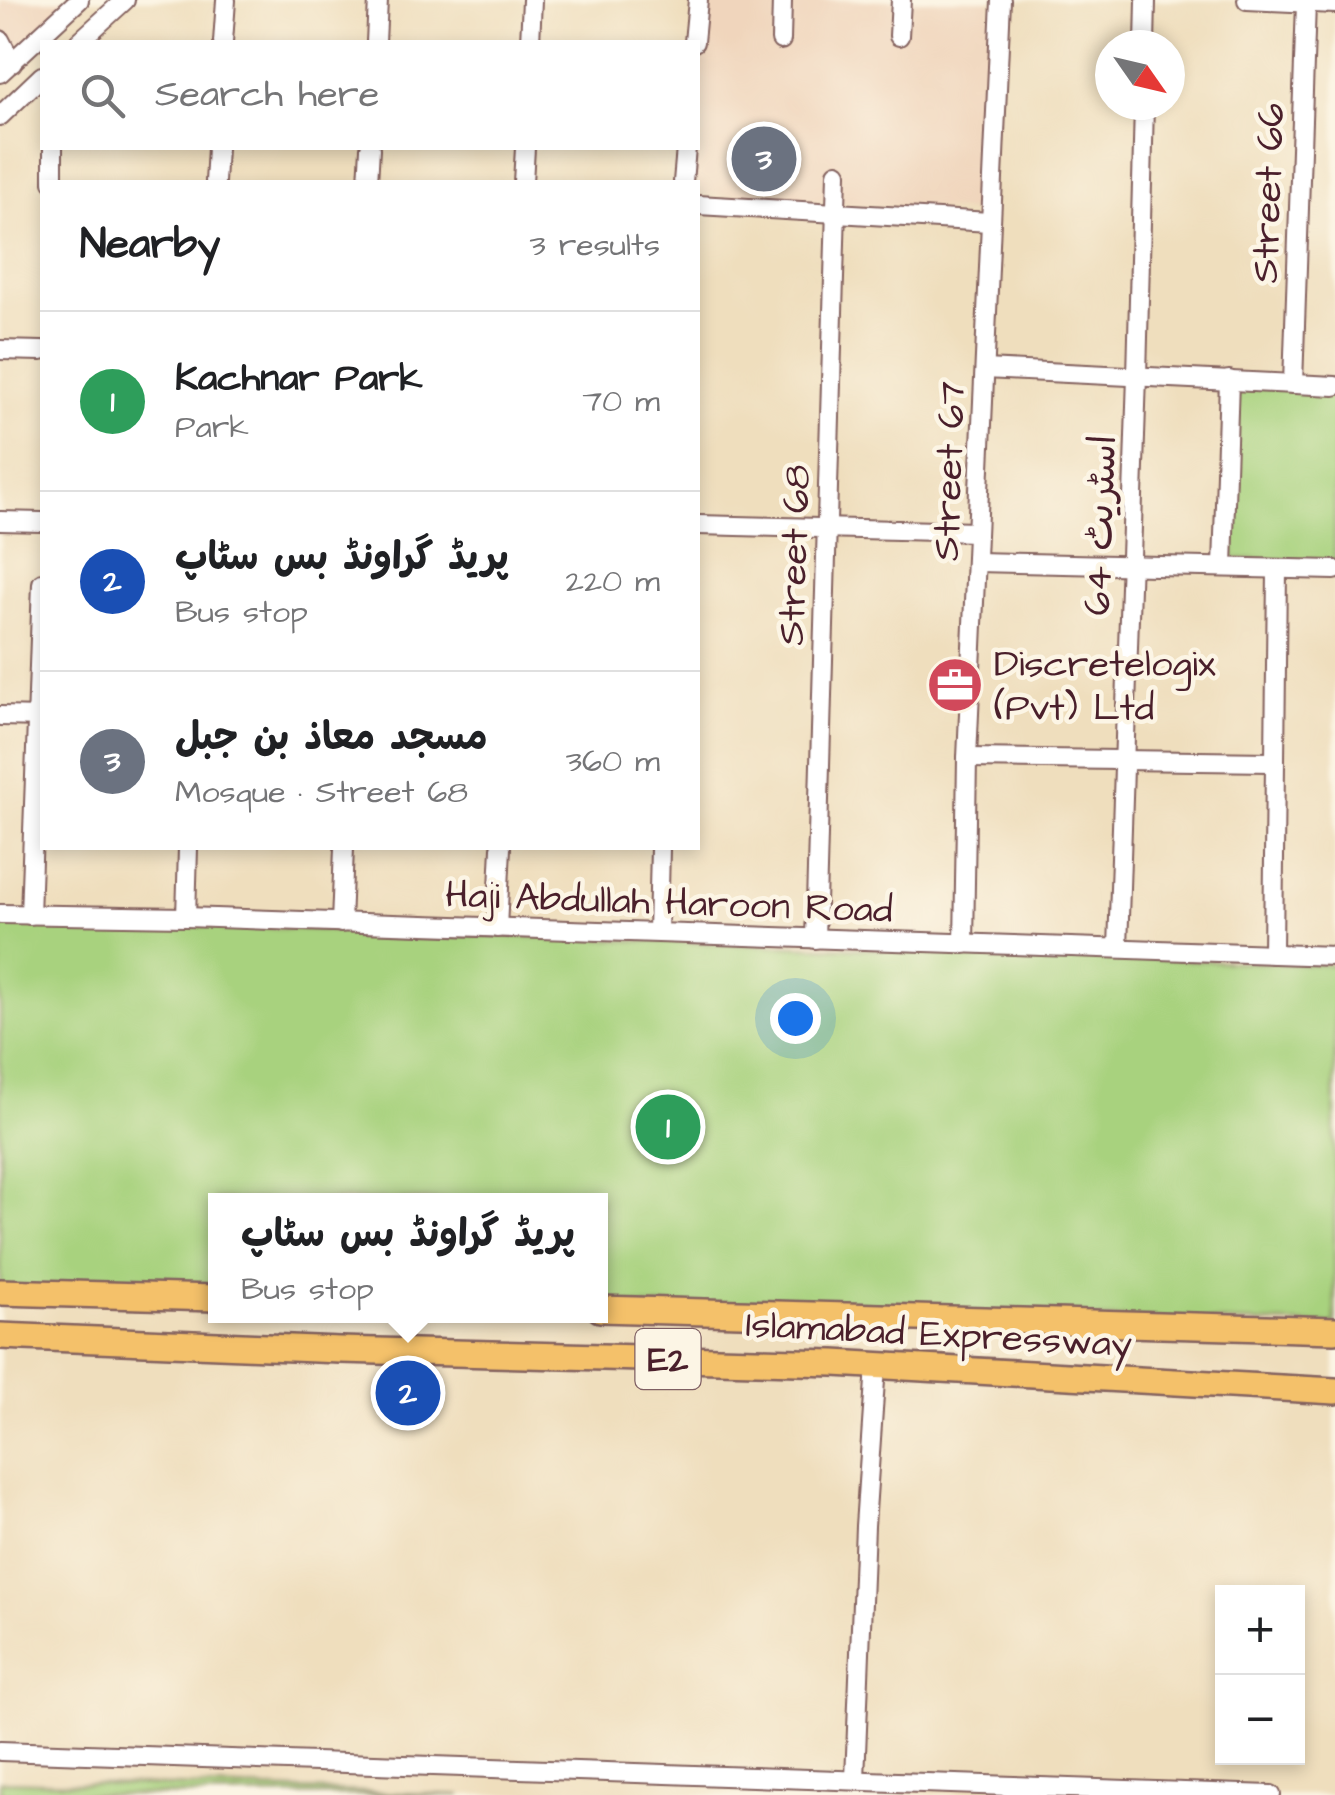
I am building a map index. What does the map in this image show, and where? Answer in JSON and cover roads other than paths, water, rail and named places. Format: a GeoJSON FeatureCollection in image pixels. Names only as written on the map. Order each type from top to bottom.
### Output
{"type":"FeatureCollection","features":[{"type":"Feature","properties":{"kind":"highway"},"geometry":{"type":"LineString","coordinates":[[0,1292],[208,1298]]}},
{"type":"Feature","properties":{"kind":"highway","name":"Islamabad Expressway"},"geometry":{"type":"LineString","coordinates":[[608,1310],[1335,1330]]}},
{"type":"Feature","properties":{"kind":"highway","name":"Islamabad Expressway"},"geometry":{"type":"LineString","coordinates":[[0,1336],[876,1366],[1335,1391]]}},
{"type":"Feature","properties":{"kind":"street"},"geometry":{"type":"LineString","coordinates":[[6,68],[79,0]]}},
{"type":"Feature","properties":{"kind":"street"},"geometry":{"type":"LineString","coordinates":[[81,40],[125,0]]}},
{"type":"Feature","properties":{"kind":"street"},"geometry":{"type":"LineString","coordinates":[[223,40],[226,0]]}},
{"type":"Feature","properties":{"kind":"street"},"geometry":{"type":"LineString","coordinates":[[376,40],[378,0]]}},
{"type":"Feature","properties":{"kind":"street"},"geometry":{"type":"LineString","coordinates":[[530,40],[532,0]]}},
{"type":"Feature","properties":{"kind":"street"},"geometry":{"type":"LineString","coordinates":[[694,40],[698,0]]}},
{"type":"Feature","properties":{"kind":"street"},"geometry":{"type":"LineString","coordinates":[[781,40],[782,0]]}},
{"type":"Feature","properties":{"kind":"street"},"geometry":{"type":"LineString","coordinates":[[899,36],[900,0]]}},
{"type":"Feature","properties":{"kind":"street","name":"Street 67"},"geometry":{"type":"LineString","coordinates":[[964,944],[967,758],[1001,0]]}},
{"type":"Feature","properties":{"kind":"street"},"geometry":{"type":"LineString","coordinates":[[1145,30],[1146,0]]}},
{"type":"Feature","properties":{"kind":"street"},"geometry":{"type":"LineString","coordinates":[[1248,0],[1335,4]]}},
{"type":"Feature","properties":{"kind":"street","name":"Street 66"},"geometry":{"type":"LineString","coordinates":[[1293,384],[1306,4]]}},
{"type":"Feature","properties":{"kind":"street"},"geometry":{"type":"LineString","coordinates":[[0,40],[6,68]]}},
{"type":"Feature","properties":{"kind":"street"},"geometry":{"type":"LineString","coordinates":[[0,116],[40,78]]}},
{"type":"Feature","properties":{"kind":"street","name":"اسٹریٹ 64"},"geometry":{"type":"LineString","coordinates":[[1118,948],[1144,120]]}},
{"type":"Feature","properties":{"kind":"street"},"geometry":{"type":"LineString","coordinates":[[53,150],[53,180]]}},
{"type":"Feature","properties":{"kind":"street"},"geometry":{"type":"LineString","coordinates":[[215,180],[217,150]]}},
{"type":"Feature","properties":{"kind":"street"},"geometry":{"type":"LineString","coordinates":[[368,180],[370,150]]}},
{"type":"Feature","properties":{"kind":"street"},"geometry":{"type":"LineString","coordinates":[[523,180],[524,150]]}},
{"type":"Feature","properties":{"kind":"street"},"geometry":{"type":"LineString","coordinates":[[683,180],[686,150]]}},
{"type":"Feature","properties":{"kind":"street","name":"Street 68"},"geometry":{"type":"LineString","coordinates":[[815,939],[837,174]]}},
{"type":"Feature","properties":{"kind":"street"},"geometry":{"type":"LineString","coordinates":[[700,205],[990,222]]}},
{"type":"Feature","properties":{"kind":"street"},"geometry":{"type":"LineString","coordinates":[[0,350],[40,351]]}},
{"type":"Feature","properties":{"kind":"street"},"geometry":{"type":"LineString","coordinates":[[985,368],[1335,386]]}},
{"type":"Feature","properties":{"kind":"street"},"geometry":{"type":"LineString","coordinates":[[1223,566],[1229,380]]}},
{"type":"Feature","properties":{"kind":"street"},"geometry":{"type":"LineString","coordinates":[[0,521],[40,522]]}},
{"type":"Feature","properties":{"kind":"street"},"geometry":{"type":"LineString","coordinates":[[700,524],[976,532]]}},
{"type":"Feature","properties":{"kind":"street"},"geometry":{"type":"LineString","coordinates":[[977,562],[1335,570]]}},
{"type":"Feature","properties":{"kind":"street"},"geometry":{"type":"LineString","coordinates":[[1273,954],[1277,569]]}},
{"type":"Feature","properties":{"kind":"street"},"geometry":{"type":"LineString","coordinates":[[0,716],[40,717],[30,915]]}},
{"type":"Feature","properties":{"kind":"street"},"geometry":{"type":"LineString","coordinates":[[967,758],[1274,762]]}},
{"type":"Feature","properties":{"kind":"street"},"geometry":{"type":"LineString","coordinates":[[186,918],[188,850]]}},
{"type":"Feature","properties":{"kind":"street"},"geometry":{"type":"LineString","coordinates":[[341,923],[344,850]]}},
{"type":"Feature","properties":{"kind":"street"},"geometry":{"type":"LineString","coordinates":[[497,928],[501,850]]}},
{"type":"Feature","properties":{"kind":"street"},"geometry":{"type":"LineString","coordinates":[[658,932],[660,850]]}},
{"type":"Feature","properties":{"kind":"street","name":"Haji Abdullah Haroon Road"},"geometry":{"type":"LineString","coordinates":[[0,914],[1335,956]]}},
{"type":"Feature","properties":{"kind":"street"},"geometry":{"type":"LineString","coordinates":[[855,1780],[876,1366]]}},
{"type":"Feature","properties":{"kind":"street"},"geometry":{"type":"LineString","coordinates":[[0,1751],[855,1780],[1083,1792],[1271,1795]]}},
{"type":"Feature","properties":{"kind":"place","name":"مسجد معاذ بن جبل"},"geometry":{"type":"Point","coordinates":[764,159]}},
{"type":"Feature","properties":{"kind":"place","name":"Discretelogix (Pvt) Ltd"},"geometry":{"type":"Point","coordinates":[955,685]}},
{"type":"Feature","properties":{"kind":"place","name":"Kachnar Park"},"geometry":{"type":"Point","coordinates":[668,1127]}},
{"type":"Feature","properties":{"kind":"place","name":"پریڈ گراونڈ بس سٹاپ"},"geometry":{"type":"Point","coordinates":[408,1393]}}]}
